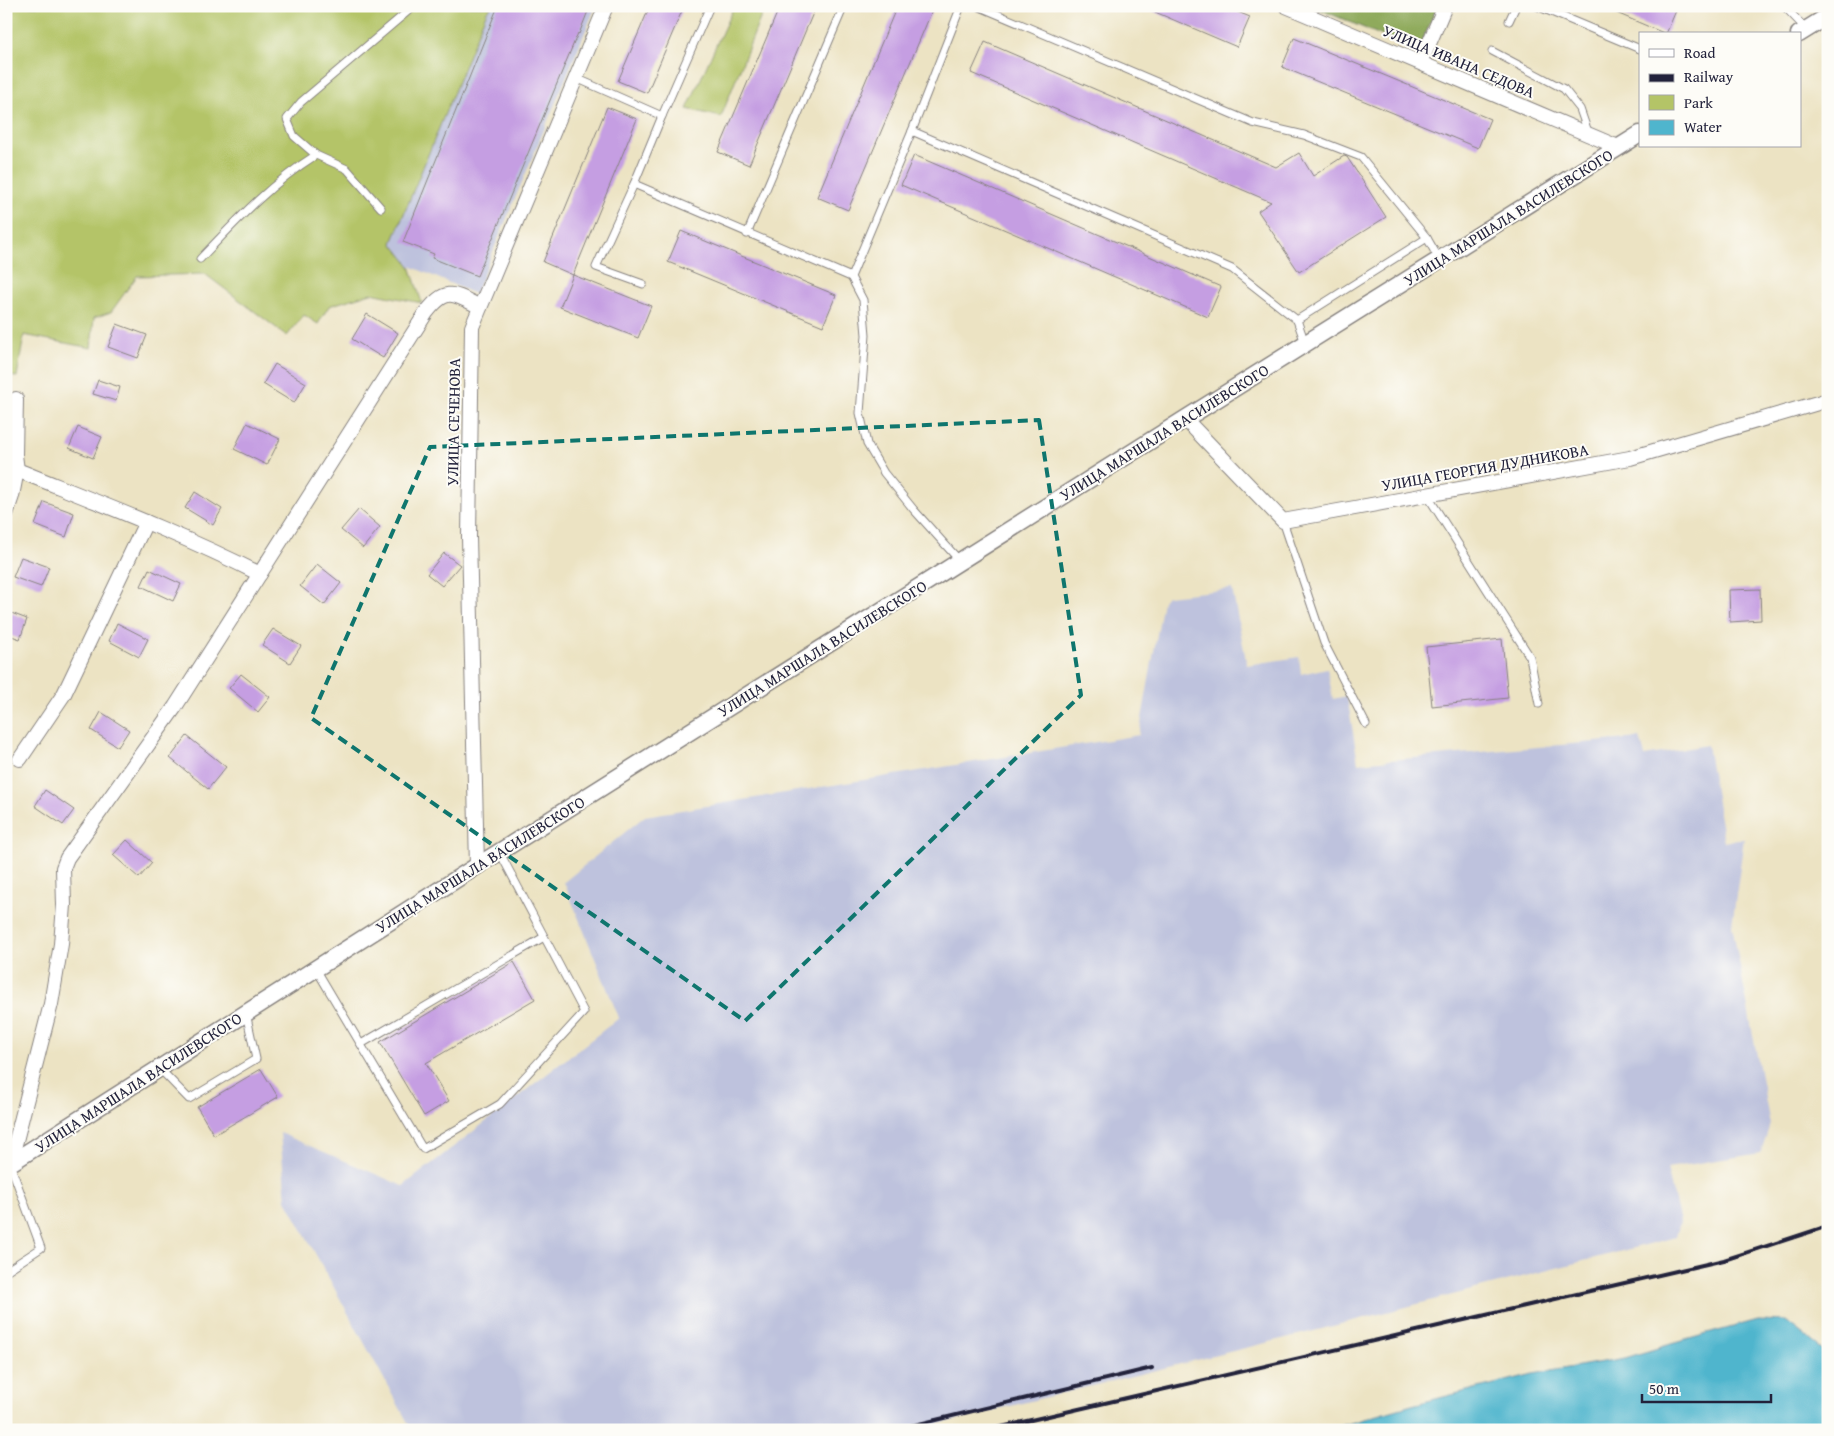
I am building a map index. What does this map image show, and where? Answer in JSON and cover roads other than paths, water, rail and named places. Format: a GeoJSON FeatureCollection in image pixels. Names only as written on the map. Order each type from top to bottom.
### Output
{"type":"FeatureCollection","features":[{"type":"Feature","properties":{"kind":"street","name":"УЛИЦА СЕЧЕНОВА"},"geometry":{"type":"LineString","coordinates":[[477,866],[469,537],[472,328],[606,6]]}},
{"type":"Feature","properties":{"kind":"street","name":"УЛИЦА ИВАНА СЕДОВА"},"geometry":{"type":"LineString","coordinates":[[1286,6],[1618,147]]}},
{"type":"Feature","properties":{"kind":"street"},"geometry":{"type":"LineString","coordinates":[[1425,53],[1445,6]]}},
{"type":"Feature","properties":{"kind":"street"},"geometry":{"type":"LineString","coordinates":[[1803,31],[1828,16]]}},
{"type":"Feature","properties":{"kind":"street","name":"УЛИЦА МАРШАЛА ВАСИЛЕВСКОГО"},"geometry":{"type":"LineString","coordinates":[[8,1165],[499,852],[1639,135]]}},
{"type":"Feature","properties":{"kind":"street"},"geometry":{"type":"LineString","coordinates":[[8,1165],[51,1004],[61,944],[64,905],[63,868],[67,858],[174,707],[426,313],[442,296],[455,294],[480,306]]}},
{"type":"Feature","properties":{"kind":"street"},"geometry":{"type":"LineString","coordinates":[[6,514],[17,470],[16,399]]}},
{"type":"Feature","properties":{"kind":"street","name":"УЛИЦА ГЕОРГИЯ ДУДНИКОВА"},"geometry":{"type":"LineString","coordinates":[[1283,521],[1630,458],[1828,400]]}},
{"type":"Feature","properties":{"kind":"street"},"geometry":{"type":"LineString","coordinates":[[1185,419],[1283,521]]}},
{"type":"Feature","properties":{"kind":"street"},"geometry":{"type":"LineString","coordinates":[[17,470],[218,552],[260,574]]}},
{"type":"Feature","properties":{"kind":"street"},"geometry":{"type":"LineString","coordinates":[[20,760],[64,694],[146,522]]}},
{"type":"Feature","properties":{"kind":"lane"},"geometry":{"type":"LineString","coordinates":[[381,208],[347,169],[316,155],[294,136],[287,119],[301,102],[414,6]]}},
{"type":"Feature","properties":{"kind":"lane"},"geometry":{"type":"LineString","coordinates":[[643,284],[596,267],[634,184],[710,6]]}},
{"type":"Feature","properties":{"kind":"lane"},"geometry":{"type":"LineString","coordinates":[[747,234],[844,6]]}},
{"type":"Feature","properties":{"kind":"lane"},"geometry":{"type":"LineString","coordinates":[[851,277],[912,131],[961,6]]}},
{"type":"Feature","properties":{"kind":"lane"},"geometry":{"type":"LineString","coordinates":[[978,6],[1252,123],[1304,136],[1361,157],[1427,238],[1439,259]]}},
{"type":"Feature","properties":{"kind":"lane"},"geometry":{"type":"LineString","coordinates":[[1509,21],[1516,6]]}},
{"type":"Feature","properties":{"kind":"lane"},"geometry":{"type":"LineString","coordinates":[[1537,6],[1639,49]]}},
{"type":"Feature","properties":{"kind":"lane"},"geometry":{"type":"LineString","coordinates":[[1784,6],[1803,31]]}},
{"type":"Feature","properties":{"kind":"lane"},"geometry":{"type":"LineString","coordinates":[[1492,51],[1564,90],[1580,108],[1589,135]]}},
{"type":"Feature","properties":{"kind":"lane"},"geometry":{"type":"LineString","coordinates":[[576,78],[662,116]]}},
{"type":"Feature","properties":{"kind":"lane"},"geometry":{"type":"LineString","coordinates":[[912,131],[1232,269],[1298,320],[1305,344]]}},
{"type":"Feature","properties":{"kind":"lane"},"geometry":{"type":"LineString","coordinates":[[200,259],[254,202],[290,171],[316,155]]}},
{"type":"Feature","properties":{"kind":"lane"},"geometry":{"type":"LineString","coordinates":[[634,184],[851,277],[863,300],[866,335],[860,413],[867,444],[884,473],[960,561]]}},
{"type":"Feature","properties":{"kind":"lane"},"geometry":{"type":"LineString","coordinates":[[1298,320],[1427,238]]}},
{"type":"Feature","properties":{"kind":"lane"},"geometry":{"type":"LineString","coordinates":[[1427,495],[1530,657],[1539,704]]}},
{"type":"Feature","properties":{"kind":"lane"},"geometry":{"type":"LineString","coordinates":[[1283,521],[1324,643],[1366,724]]}},
{"type":"Feature","properties":{"kind":"lane"},"geometry":{"type":"LineString","coordinates":[[316,968],[423,1150],[500,1104],[584,1012],[499,852]]}},
{"type":"Feature","properties":{"kind":"lane"},"geometry":{"type":"LineString","coordinates":[[361,1044],[544,937]]}},
{"type":"Feature","properties":{"kind":"lane"},"geometry":{"type":"LineString","coordinates":[[159,1068],[188,1099],[256,1059],[246,1013]]}},
{"type":"Feature","properties":{"kind":"lane"},"geometry":{"type":"LineString","coordinates":[[6,1271],[41,1248],[8,1165]]}},
{"type":"Feature","properties":{"kind":"water"},"geometry":{"type":"Polygon","coordinates":[[[1758,1320],[1786,1321],[1828,1354],[1828,1430],[1327,1430],[1412,1405],[1533,1374],[1625,1358],[1758,1320]]]}},
{"type":"Feature","properties":{"kind":"railway"},"geometry":{"type":"LineString","coordinates":[[988,1430],[1724,1260],[1828,1226]]}},
{"type":"Feature","properties":{"kind":"railway"},"geometry":{"type":"LineString","coordinates":[[894,1430],[1152,1368]]}}]}
